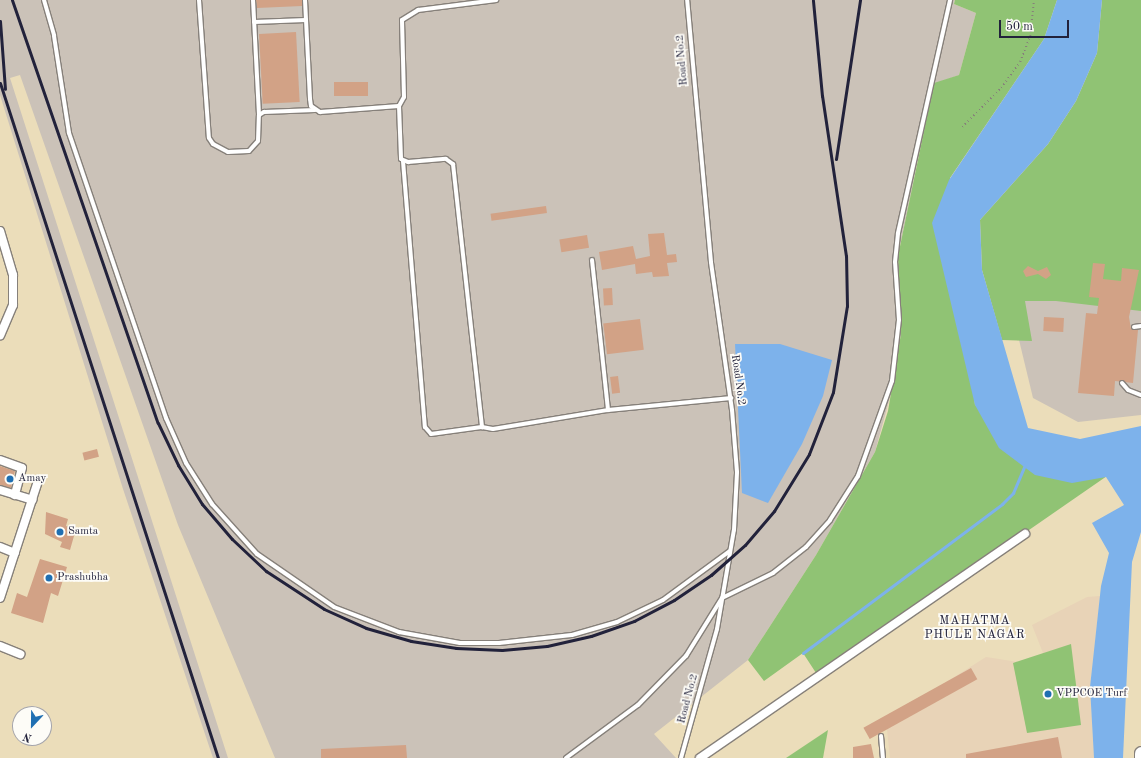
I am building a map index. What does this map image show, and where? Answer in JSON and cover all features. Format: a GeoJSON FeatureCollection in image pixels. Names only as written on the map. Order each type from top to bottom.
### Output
{"type":"FeatureCollection","features":[{"type":"Feature","properties":{"kind":"main road"},"geometry":{"type":"LineString","coordinates":[[1141,753],[1141,758]]}},
{"type":"Feature","properties":{"kind":"street"},"geometry":{"type":"LineString","coordinates":[[0,231],[7,248],[13,290],[11,312],[0,335]]}},
{"type":"Feature","properties":{"kind":"street"},"geometry":{"type":"LineString","coordinates":[[0,460],[22,468],[15,495]]}},
{"type":"Feature","properties":{"kind":"street"},"geometry":{"type":"LineString","coordinates":[[0,598],[38,480]]}},
{"type":"Feature","properties":{"kind":"street"},"geometry":{"type":"LineString","coordinates":[[0,490],[32,500]]}},
{"type":"Feature","properties":{"kind":"street"},"geometry":{"type":"LineString","coordinates":[[700,758],[1025,534]]}},
{"type":"Feature","properties":{"kind":"street"},"geometry":{"type":"LineString","coordinates":[[0,547],[15,553]]}},
{"type":"Feature","properties":{"kind":"street"},"geometry":{"type":"LineString","coordinates":[[0,646],[20,654]]}},
{"type":"Feature","properties":{"kind":"lane"},"geometry":{"type":"LineString","coordinates":[[44,0],[54,36],[69,133],[166,418],[186,463],[212,504],[257,554],[334,607],[399,632],[460,643],[498,643],[572,635],[617,622],[663,600],[730,551]]}},
{"type":"Feature","properties":{"kind":"lane"},"geometry":{"type":"LineString","coordinates":[[199,0],[210,138],[228,152],[249,151],[258,141],[259,115],[253,0]]}},
{"type":"Feature","properties":{"kind":"lane"},"geometry":{"type":"LineString","coordinates":[[305,0],[310,99],[315,110]]}},
{"type":"Feature","properties":{"kind":"lane"},"geometry":{"type":"LineString","coordinates":[[496,0],[418,10],[402,20],[404,97],[399,106],[400,156],[404,161],[425,427],[431,434],[482,427],[493,429],[608,410],[731,398]]}},
{"type":"Feature","properties":{"kind":"lane","name":"Road No.2"},"geometry":{"type":"LineString","coordinates":[[681,758],[722,598],[730,551],[737,472],[731,398],[711,262],[687,0]]}},
{"type":"Feature","properties":{"kind":"lane"},"geometry":{"type":"LineString","coordinates":[[566,758],[638,705],[686,656],[722,598],[773,573],[806,547],[830,520],[858,476],[875,436],[892,380],[899,320],[895,262],[898,233],[950,0]]}},
{"type":"Feature","properties":{"kind":"lane"},"geometry":{"type":"LineString","coordinates":[[254,22],[306,20]]}},
{"type":"Feature","properties":{"kind":"lane"},"geometry":{"type":"LineString","coordinates":[[259,115],[264,112],[399,106]]}},
{"type":"Feature","properties":{"kind":"lane"},"geometry":{"type":"LineString","coordinates":[[404,161],[446,159],[453,164],[482,427]]}},
{"type":"Feature","properties":{"kind":"lane"},"geometry":{"type":"LineString","coordinates":[[592,260],[608,410]]}},
{"type":"Feature","properties":{"kind":"lane"},"geometry":{"type":"LineString","coordinates":[[1134,327],[1141,326]]}},
{"type":"Feature","properties":{"kind":"lane"},"geometry":{"type":"LineString","coordinates":[[1122,383],[1128,390],[1141,395]]}},
{"type":"Feature","properties":{"kind":"lane"},"geometry":{"type":"LineString","coordinates":[[881,736],[884,758]]}},
{"type":"Feature","properties":{"kind":"path"},"geometry":{"type":"LineString","coordinates":[[962,126],[1001,88],[1020,62],[1030,36],[1034,0]]}},
{"type":"Feature","properties":{"kind":"shaded area"},"geometry":{"type":"Polygon","coordinates":[[[0,0],[955,0],[954,4],[976,13],[959,75],[934,84],[898,256],[901,334],[896,375],[875,452],[816,555],[748,660],[654,734],[676,758],[275,758],[178,525],[20,75],[10,78],[228,758],[213,758],[123,489],[0,95],[0,0]]]}},
{"type":"Feature","properties":{"kind":"shaded area"},"geometry":{"type":"Polygon","coordinates":[[[1141,212],[1141,415],[1078,422],[1033,398],[992,228],[1141,212]]]}},
{"type":"Feature","properties":{"kind":"shaded area"},"geometry":{"type":"Polygon","coordinates":[[[1100,596],[1090,687],[1094,758],[890,758],[886,720],[986,657],[1025,663],[1043,653],[1032,625],[1087,597],[1100,596]]]}},
{"type":"Feature","properties":{"kind":"green space"},"geometry":{"type":"Polygon","coordinates":[[[955,0],[1057,0],[1044,39],[950,178],[975,405],[1107,476],[818,676],[803,653],[764,681],[748,660],[816,555],[875,452],[888,411],[901,334],[898,256],[934,83],[959,75],[976,13],[954,4],[955,0]]]}},
{"type":"Feature","properties":{"kind":"green space"},"geometry":{"type":"Polygon","coordinates":[[[1102,0],[1141,0],[1141,311],[1056,301],[1025,301],[1032,341],[1002,340],[982,270],[980,220],[1048,144],[1076,101],[1097,53],[1102,0]]]}},
{"type":"Feature","properties":{"kind":"green space","name":"VPPCOE Turf"},"geometry":{"type":"Polygon","coordinates":[[[1071,644],[1081,725],[1027,733],[1013,663],[1071,644]]]}},
{"type":"Feature","properties":{"kind":"green space"},"geometry":{"type":"Polygon","coordinates":[[[828,730],[823,758],[786,758],[828,730]]]}},
{"type":"Feature","properties":{"kind":"water"},"geometry":{"type":"Polygon","coordinates":[[[1057,0],[1102,0],[1097,53],[1076,101],[1048,144],[980,220],[982,270],[1028,428],[1080,439],[1141,426],[1141,532],[1132,562],[1123,758],[1094,758],[1090,687],[1101,586],[1109,553],[1092,523],[1124,505],[1106,477],[1072,483],[1035,475],[999,448],[975,405],[932,223],[949,180],[1044,39],[1057,0]]]}},
{"type":"Feature","properties":{"kind":"water"},"geometry":{"type":"Polygon","coordinates":[[[735,344],[780,344],[832,360],[823,396],[802,444],[768,503],[742,493],[735,344]]]}},
{"type":"Feature","properties":{"kind":"building"},"geometry":{"type":"Polygon","coordinates":[[[256,0],[302,0],[302,6],[257,8],[256,0]]]}},
{"type":"Feature","properties":{"kind":"building"},"geometry":{"type":"Polygon","coordinates":[[[296,32],[300,102],[263,104],[259,34],[296,32]]]}},
{"type":"Feature","properties":{"kind":"building"},"geometry":{"type":"Polygon","coordinates":[[[334,82],[368,82],[368,96],[334,96],[334,82]]]}},
{"type":"Feature","properties":{"kind":"building"},"geometry":{"type":"Polygon","coordinates":[[[546,206],[547,213],[492,221],[491,214],[546,206]]]}},
{"type":"Feature","properties":{"kind":"building"},"geometry":{"type":"Polygon","coordinates":[[[664,233],[667,255],[676,254],[677,262],[667,263],[669,276],[653,277],[652,272],[636,274],[635,264],[602,270],[599,252],[633,246],[636,259],[650,256],[648,234],[664,233]]]}},
{"type":"Feature","properties":{"kind":"building"},"geometry":{"type":"Polygon","coordinates":[[[587,235],[589,248],[561,252],[559,239],[587,235]]]}},
{"type":"Feature","properties":{"kind":"building"},"geometry":{"type":"Polygon","coordinates":[[[1093,263],[1105,264],[1103,279],[1121,281],[1122,268],[1139,270],[1129,317],[1131,329],[1138,330],[1133,383],[1115,381],[1114,396],[1078,393],[1086,313],[1097,314],[1099,298],[1089,297],[1093,263]]]}},
{"type":"Feature","properties":{"kind":"building"},"geometry":{"type":"Polygon","coordinates":[[[1028,266],[1038,271],[1047,267],[1051,275],[1046,279],[1038,274],[1026,277],[1023,271],[1028,266]]]}},
{"type":"Feature","properties":{"kind":"building"},"geometry":{"type":"Polygon","coordinates":[[[603,288],[612,288],[613,305],[604,305],[603,288]]]}},
{"type":"Feature","properties":{"kind":"building"},"geometry":{"type":"Polygon","coordinates":[[[1044,317],[1064,318],[1063,332],[1043,331],[1044,317]]]}},
{"type":"Feature","properties":{"kind":"building"},"geometry":{"type":"Polygon","coordinates":[[[640,319],[644,350],[607,354],[603,324],[640,319]]]}},
{"type":"Feature","properties":{"kind":"building"},"geometry":{"type":"Polygon","coordinates":[[[618,376],[620,393],[612,394],[610,377],[618,376]]]}},
{"type":"Feature","properties":{"kind":"building"},"geometry":{"type":"Polygon","coordinates":[[[97,449],[99,457],[84,460],[82,453],[97,449]]]}},
{"type":"Feature","properties":{"kind":"building"},"geometry":{"type":"Polygon","coordinates":[[[0,466],[15,471],[11,488],[0,485],[0,466]]]}},
{"type":"Feature","properties":{"kind":"building","name":"Samta"},"geometry":{"type":"Polygon","coordinates":[[[46,512],[68,519],[66,526],[76,529],[70,550],[60,547],[62,542],[45,534],[46,512]]]}},
{"type":"Feature","properties":{"kind":"building"},"geometry":{"type":"Polygon","coordinates":[[[40,559],[67,567],[58,596],[51,593],[43,623],[11,613],[17,593],[27,597],[40,559]]]}},
{"type":"Feature","properties":{"kind":"building"},"geometry":{"type":"Polygon","coordinates":[[[971,668],[977,679],[870,739],[863,728],[971,668]]]}},
{"type":"Feature","properties":{"kind":"building"},"geometry":{"type":"Polygon","coordinates":[[[1058,737],[1062,758],[966,758],[966,754],[1058,737]]]}},
{"type":"Feature","properties":{"kind":"building"},"geometry":{"type":"Polygon","coordinates":[[[871,744],[874,758],[853,758],[853,747],[871,744]]]}},
{"type":"Feature","properties":{"kind":"building"},"geometry":{"type":"Polygon","coordinates":[[[406,745],[407,758],[321,758],[321,749],[406,745]]]}},
{"type":"Feature","properties":{"kind":"waterway"},"geometry":{"type":"LineString","coordinates":[[803,653],[1002,504],[1013,493],[1026,463]]}},
{"type":"Feature","properties":{"kind":"railway"},"geometry":{"type":"LineString","coordinates":[[12,0],[158,423],[178,465],[202,504],[232,539],[266,571],[324,609],[366,628],[411,641],[456,648],[502,650],[547,646],[591,636],[634,621],[674,600],[711,575],[745,545],[774,511],[809,454],[833,392],[847,306],[846,256],[822,96],[813,0]]}},
{"type":"Feature","properties":{"kind":"railway"},"geometry":{"type":"LineString","coordinates":[[836,159],[860,0]]}},
{"type":"Feature","properties":{"kind":"railway"},"geometry":{"type":"LineString","coordinates":[[0,21],[5,89]]}},
{"type":"Feature","properties":{"kind":"railway"},"geometry":{"type":"LineString","coordinates":[[0,83],[218,758]]}},
{"type":"Feature","properties":{"kind":"place","name":"Amay"},"geometry":{"type":"Point","coordinates":[10,479]}},
{"type":"Feature","properties":{"kind":"place","name":"Samta"},"geometry":{"type":"Point","coordinates":[60,532]}},
{"type":"Feature","properties":{"kind":"place","name":"Prashubha"},"geometry":{"type":"Point","coordinates":[49,578]}},
{"type":"Feature","properties":{"kind":"place","name":"VPPCOE Turf"},"geometry":{"type":"Point","coordinates":[1048,694]}},
{"type":"Feature","properties":{"kind":"district","name":"MAHATMA PHULE NAGAR"},"geometry":{"type":"Point","coordinates":[975,629]}}]}
